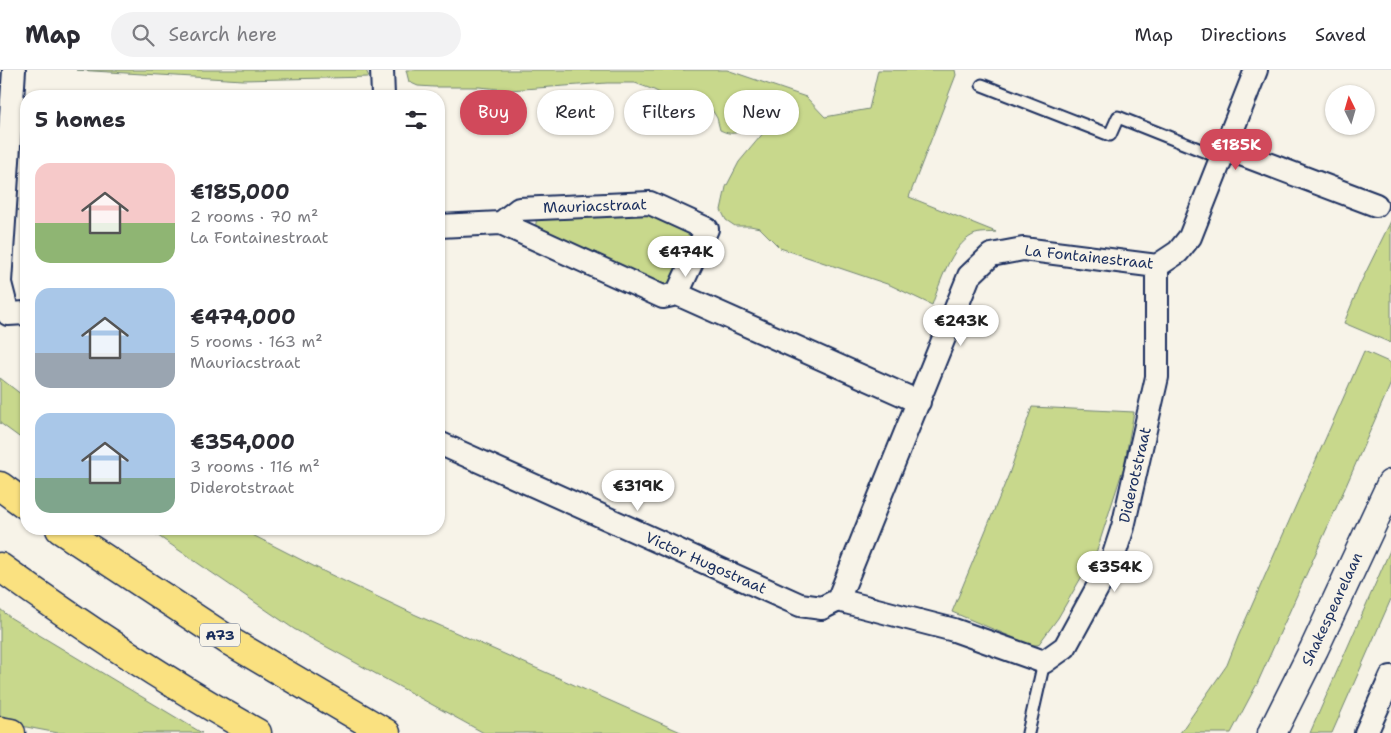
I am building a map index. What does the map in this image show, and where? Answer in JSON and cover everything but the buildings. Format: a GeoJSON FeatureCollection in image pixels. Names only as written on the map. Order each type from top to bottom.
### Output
{"type":"FeatureCollection","features":[{"type":"Feature","properties":{"kind":"highway"},"geometry":{"type":"LineString","coordinates":[[0,486],[20,501]]}},
{"type":"Feature","properties":{"kind":"highway","name":"A73"},"geometry":{"type":"LineString","coordinates":[[69,535],[231,642],[386,733]]}},
{"type":"Feature","properties":{"kind":"highway"},"geometry":{"type":"LineString","coordinates":[[0,567],[169,681],[258,733]]}},
{"type":"Feature","properties":{"kind":"highway"},"geometry":{"type":"LineString","coordinates":[[0,731],[11,733]]}},
{"type":"Feature","properties":{"kind":"street"},"geometry":{"type":"LineString","coordinates":[[14,70],[0,283],[8,314],[20,313]]}},
{"type":"Feature","properties":{"kind":"street"},"geometry":{"type":"LineString","coordinates":[[382,70],[383,90]]}},
{"type":"Feature","properties":{"kind":"street","name":"La Fontainestraat"},"geometry":{"type":"LineString","coordinates":[[838,600],[969,276],[991,255],[1022,249],[1156,266],[1178,252],[1190,237],[1256,70]]}},
{"type":"Feature","properties":{"kind":"street"},"geometry":{"type":"LineString","coordinates":[[1223,153],[1376,204]]}},
{"type":"Feature","properties":{"kind":"street","name":"Mauriacstraat"},"geometry":{"type":"LineString","coordinates":[[501,224],[519,209],[650,203],[707,229],[677,294]]}},
{"type":"Feature","properties":{"kind":"street"},"geometry":{"type":"LineString","coordinates":[[445,226],[501,224],[663,297],[677,294],[919,402]]}},
{"type":"Feature","properties":{"kind":"street","name":"Diderotstraat"},"geometry":{"type":"LineString","coordinates":[[1044,662],[1065,647],[1112,561],[1123,527],[1157,377],[1156,266]]}},
{"type":"Feature","properties":{"kind":"street","name":"Victor Hugostraat"},"geometry":{"type":"LineString","coordinates":[[445,446],[800,605],[822,608],[838,600]]}},
{"type":"Feature","properties":{"kind":"street","name":"Shakespearelaan"},"geometry":{"type":"LineString","coordinates":[[1272,733],[1314,649],[1391,484]]}},
{"type":"Feature","properties":{"kind":"street"},"geometry":{"type":"LineString","coordinates":[[838,600],[954,630],[1044,662]]}},
{"type":"Feature","properties":{"kind":"street"},"geometry":{"type":"LineString","coordinates":[[1366,733],[1391,677]]}},
{"type":"Feature","properties":{"kind":"lane"},"geometry":{"type":"LineString","coordinates":[[982,85],[1110,135],[1118,117],[1223,153]]}},
{"type":"Feature","properties":{"kind":"lane"},"geometry":{"type":"LineString","coordinates":[[1028,733],[1044,662]]}},
{"type":"Feature","properties":{"kind":"green space"},"geometry":{"type":"Polygon","coordinates":[[[76,70],[366,70],[369,77],[243,80],[76,70]]]}},
{"type":"Feature","properties":{"kind":"green space"},"geometry":{"type":"Polygon","coordinates":[[[406,70],[727,70],[786,90],[724,90],[724,132],[720,130],[714,113],[714,90],[654,90],[635,83],[607,83],[509,90],[479,87],[418,86],[409,82],[406,70]]]}},
{"type":"Feature","properties":{"kind":"green space"},"geometry":{"type":"Polygon","coordinates":[[[878,70],[955,70],[956,75],[909,197],[996,232],[973,235],[958,247],[947,266],[932,305],[890,285],[780,248],[760,228],[735,226],[726,220],[721,210],[726,187],[739,162],[762,135],[799,135],[799,95],[806,97],[825,117],[869,109],[878,70]]]}},
{"type":"Feature","properties":{"kind":"green space"},"geometry":{"type":"Polygon","coordinates":[[[648,213],[697,234],[670,292],[535,230],[537,216],[648,213]]]}},
{"type":"Feature","properties":{"kind":"green space"},"geometry":{"type":"Polygon","coordinates":[[[1391,221],[1391,343],[1344,323],[1360,284],[1391,221]]]}},
{"type":"Feature","properties":{"kind":"green space"},"geometry":{"type":"Polygon","coordinates":[[[1364,351],[1391,363],[1391,383],[1257,684],[1231,733],[1180,733],[1227,665],[1364,351]]]}},
{"type":"Feature","properties":{"kind":"green space"},"geometry":{"type":"Polygon","coordinates":[[[0,378],[20,393],[20,438],[0,423],[0,378]]]}},
{"type":"Feature","properties":{"kind":"green space"},"geometry":{"type":"Polygon","coordinates":[[[1032,407],[1134,412],[1124,466],[1097,550],[1058,618],[1038,645],[1031,645],[952,612],[1009,474],[1032,407]]]}},
{"type":"Feature","properties":{"kind":"green space"},"geometry":{"type":"Polygon","coordinates":[[[157,535],[253,535],[416,615],[683,733],[484,733],[294,629],[157,535]]]}},
{"type":"Feature","properties":{"kind":"green space"},"geometry":{"type":"Polygon","coordinates":[[[1391,548],[1391,599],[1332,733],[1310,733],[1391,548]]]}},
{"type":"Feature","properties":{"kind":"green space"},"geometry":{"type":"Polygon","coordinates":[[[0,609],[11,618],[202,733],[58,733],[0,722],[0,609]]]}}]}
